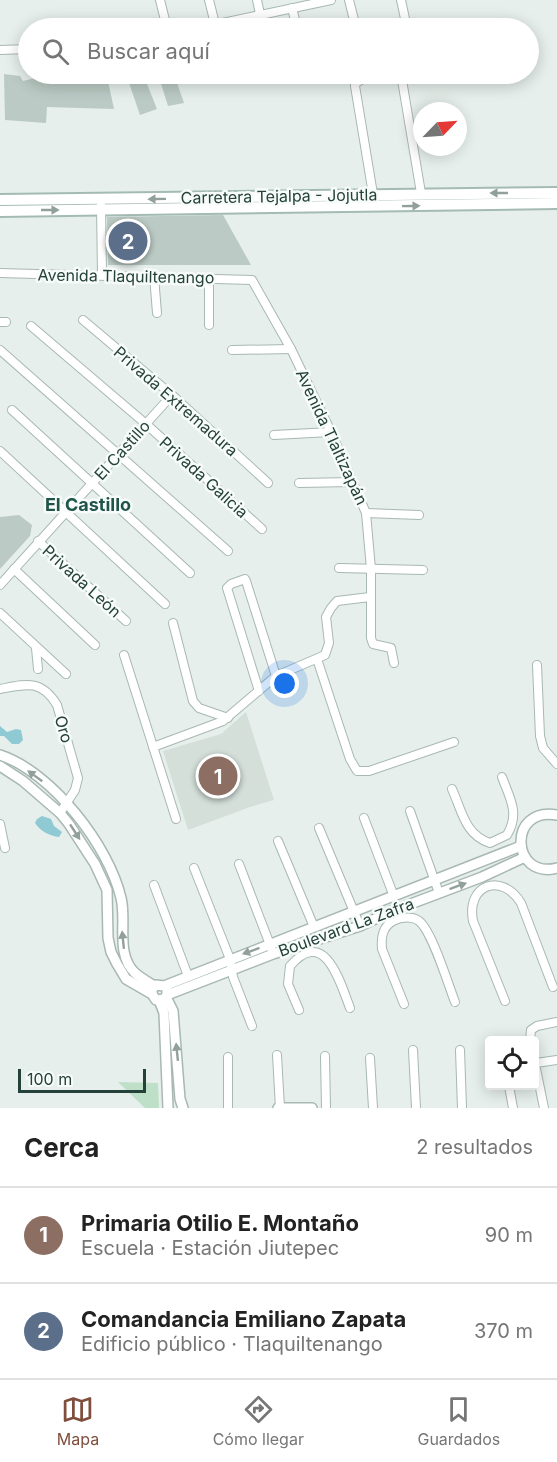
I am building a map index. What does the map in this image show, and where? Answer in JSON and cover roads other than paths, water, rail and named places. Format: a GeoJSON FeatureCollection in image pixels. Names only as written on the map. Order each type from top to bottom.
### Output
{"type":"FeatureCollection","features":[{"type":"Feature","properties":{"kind":"main road","name":"Carretera Tejalpa - Jojutla"},"geometry":{"type":"LineString","coordinates":[[0,211],[421,193],[557,193]]}},
{"type":"Feature","properties":{"kind":"main road","name":"Carretera Tejalpa - Jojutla"},"geometry":{"type":"LineString","coordinates":[[0,200],[101,205],[557,204]]}},
{"type":"Feature","properties":{"kind":"street"},"geometry":{"type":"LineString","coordinates":[[160,0],[164,18]]}},
{"type":"Feature","properties":{"kind":"street"},"geometry":{"type":"LineString","coordinates":[[209,0],[214,18]]}},
{"type":"Feature","properties":{"kind":"street"},"geometry":{"type":"LineString","coordinates":[[257,0],[260,14]]}},
{"type":"Feature","properties":{"kind":"street"},"geometry":{"type":"LineString","coordinates":[[242,18],[331,0]]}},
{"type":"Feature","properties":{"kind":"street"},"geometry":{"type":"LineString","coordinates":[[349,0],[354,18]]}},
{"type":"Feature","properties":{"kind":"street"},"geometry":{"type":"LineString","coordinates":[[401,0],[405,18]]}},
{"type":"Feature","properties":{"kind":"street"},"geometry":{"type":"LineString","coordinates":[[292,8],[294,18]]}},
{"type":"Feature","properties":{"kind":"street"},"geometry":{"type":"LineString","coordinates":[[0,50],[18,49]]}},
{"type":"Feature","properties":{"kind":"street"},"geometry":{"type":"LineString","coordinates":[[355,84],[373,195]]}},
{"type":"Feature","properties":{"kind":"street"},"geometry":{"type":"LineString","coordinates":[[403,84],[421,193]]}},
{"type":"Feature","properties":{"kind":"street"},"geometry":{"type":"LineString","coordinates":[[101,205],[102,275]]}},
{"type":"Feature","properties":{"kind":"street","name":"Avenida Tlaquiltenango"},"geometry":{"type":"LineString","coordinates":[[0,273],[252,280]]}},
{"type":"Feature","properties":{"kind":"street"},"geometry":{"type":"LineString","coordinates":[[154,276],[157,313]]}},
{"type":"Feature","properties":{"kind":"street"},"geometry":{"type":"LineString","coordinates":[[208,278],[209,325]]}},
{"type":"Feature","properties":{"kind":"street","name":"Avenida Tlaltizapán"},"geometry":{"type":"LineString","coordinates":[[252,280],[291,349],[331,432],[366,513],[371,569],[371,638],[373,644],[391,648],[394,663]]}},
{"type":"Feature","properties":{"kind":"street","name":"Privada Extremadura"},"geometry":{"type":"LineString","coordinates":[[83,320],[172,395],[268,483]]}},
{"type":"Feature","properties":{"kind":"street","name":"Privada Galicia"},"geometry":{"type":"LineString","coordinates":[[31,326],[146,424],[262,529]]}},
{"type":"Feature","properties":{"kind":"street"},"geometry":{"type":"LineString","coordinates":[[232,350],[291,349]]}},
{"type":"Feature","properties":{"kind":"street"},"geometry":{"type":"LineString","coordinates":[[0,350],[228,551]]}},
{"type":"Feature","properties":{"kind":"street","name":"El Castillo"},"geometry":{"type":"LineString","coordinates":[[0,585],[172,395]]}},
{"type":"Feature","properties":{"kind":"street"},"geometry":{"type":"LineString","coordinates":[[12,410],[190,573]]}},
{"type":"Feature","properties":{"kind":"street"},"geometry":{"type":"LineString","coordinates":[[274,435],[331,432]]}},
{"type":"Feature","properties":{"kind":"street"},"geometry":{"type":"LineString","coordinates":[[0,451],[165,604]]}},
{"type":"Feature","properties":{"kind":"street"},"geometry":{"type":"LineString","coordinates":[[298,483],[353,482]]}},
{"type":"Feature","properties":{"kind":"street"},"geometry":{"type":"LineString","coordinates":[[366,513],[419,515]]}},
{"type":"Feature","properties":{"kind":"street","name":"Privada León"},"geometry":{"type":"LineString","coordinates":[[38,541],[126,621]]}},
{"type":"Feature","properties":{"kind":"street"},"geometry":{"type":"LineString","coordinates":[[339,568],[423,570]]}},
{"type":"Feature","properties":{"kind":"street"},"geometry":{"type":"LineString","coordinates":[[14,569],[94,645]]}},
{"type":"Feature","properties":{"kind":"street"},"geometry":{"type":"LineString","coordinates":[[259,691],[228,585],[242,580],[246,581],[276,676]]}},
{"type":"Feature","properties":{"kind":"street"},"geometry":{"type":"LineString","coordinates":[[153,747],[210,728],[228,718],[276,676],[325,655],[328,643],[326,617],[331,608],[337,601],[370,597]]}},
{"type":"Feature","properties":{"kind":"street"},"geometry":{"type":"LineString","coordinates":[[0,613],[66,674]]}},
{"type":"Feature","properties":{"kind":"street"},"geometry":{"type":"LineString","coordinates":[[173,623],[193,701],[199,708],[228,718]]}},
{"type":"Feature","properties":{"kind":"street"},"geometry":{"type":"LineString","coordinates":[[36,648],[38,669]]}},
{"type":"Feature","properties":{"kind":"street"},"geometry":{"type":"LineString","coordinates":[[124,655],[176,819]]}},
{"type":"Feature","properties":{"kind":"street"},"geometry":{"type":"LineString","coordinates":[[317,659],[350,759],[357,771],[369,771],[454,742]]}},
{"type":"Feature","properties":{"kind":"street"},"geometry":{"type":"LineString","coordinates":[[537,665],[540,736],[543,748],[557,764]]}},
{"type":"Feature","properties":{"kind":"street","name":"Oro"},"geometry":{"type":"LineString","coordinates":[[0,689],[27,683],[37,685],[52,697],[57,705],[78,777],[75,790],[60,813]]}},
{"type":"Feature","properties":{"kind":"street"},"geometry":{"type":"LineString","coordinates":[[0,755],[31,772],[67,802],[91,835],[117,884],[123,914],[122,943],[133,971],[160,993],[173,1011],[180,1099],[183,1108]]}},
{"type":"Feature","properties":{"kind":"street"},"geometry":{"type":"LineString","coordinates":[[0,766],[23,781],[60,813],[69,824],[95,864],[107,890],[108,938],[117,964],[126,979],[160,993]]}},
{"type":"Feature","properties":{"kind":"street"},"geometry":{"type":"LineString","coordinates":[[452,789],[470,830],[475,837],[490,843],[507,836],[515,817],[502,777]]}},
{"type":"Feature","properties":{"kind":"street"},"geometry":{"type":"LineString","coordinates":[[410,811],[439,893]]}},
{"type":"Feature","properties":{"kind":"street"},"geometry":{"type":"LineString","coordinates":[[557,815],[549,814],[532,819],[521,834],[521,846],[525,857],[535,867],[557,868]]}},
{"type":"Feature","properties":{"kind":"street"},"geometry":{"type":"LineString","coordinates":[[364,818],[393,894]]}},
{"type":"Feature","properties":{"kind":"street"},"geometry":{"type":"LineString","coordinates":[[0,824],[5,848]]}},
{"type":"Feature","properties":{"kind":"street"},"geometry":{"type":"LineString","coordinates":[[319,828],[360,926]]}},
{"type":"Feature","properties":{"kind":"street"},"geometry":{"type":"LineString","coordinates":[[278,841],[314,927]]}},
{"type":"Feature","properties":{"kind":"street"},"geometry":{"type":"LineString","coordinates":[[498,841],[502,853]]}},
{"type":"Feature","properties":{"kind":"street","name":"Boulevard La Zafra"},"geometry":{"type":"LineString","coordinates":[[160,993],[188,976],[354,912],[393,894],[521,846]]}},
{"type":"Feature","properties":{"kind":"street","name":"Boulevard La Zafra"},"geometry":{"type":"LineString","coordinates":[[160,993],[273,954],[303,950],[360,926],[394,915],[439,893],[482,878],[525,857]]}},
{"type":"Feature","properties":{"kind":"street"},"geometry":{"type":"LineString","coordinates":[[238,864],[273,954]]}},
{"type":"Feature","properties":{"kind":"street"},"geometry":{"type":"LineString","coordinates":[[194,868],[230,959],[252,1026]]}},
{"type":"Feature","properties":{"kind":"street"},"geometry":{"type":"LineString","coordinates":[[482,878],[487,887]]}},
{"type":"Feature","properties":{"kind":"street"},"geometry":{"type":"LineString","coordinates":[[154,885],[188,976]]}},
{"type":"Feature","properties":{"kind":"street"},"geometry":{"type":"LineString","coordinates":[[505,1001],[472,921],[474,898],[478,891],[487,887],[500,885],[516,895],[553,987]]}},
{"type":"Feature","properties":{"kind":"street"},"geometry":{"type":"LineString","coordinates":[[404,1004],[382,949],[382,934],[394,915],[412,918],[423,925],[455,1002]]}},
{"type":"Feature","properties":{"kind":"street"},"geometry":{"type":"LineString","coordinates":[[299,1010],[288,984],[287,975],[290,966],[303,950],[328,958],[350,1008]]}},
{"type":"Feature","properties":{"kind":"street"},"geometry":{"type":"LineString","coordinates":[[160,993],[164,1013],[168,1108]]}},
{"type":"Feature","properties":{"kind":"street"},"geometry":{"type":"LineString","coordinates":[[530,1036],[531,1030],[537,1026],[557,1022]]}},
{"type":"Feature","properties":{"kind":"street"},"geometry":{"type":"LineString","coordinates":[[413,1050],[416,1108]]}},
{"type":"Feature","properties":{"kind":"street"},"geometry":{"type":"LineString","coordinates":[[460,1050],[462,1108]]}},
{"type":"Feature","properties":{"kind":"street"},"geometry":{"type":"LineString","coordinates":[[277,1055],[279,1108],[312,1108]]}},
{"type":"Feature","properties":{"kind":"street"},"geometry":{"type":"LineString","coordinates":[[325,1056],[326,1108]]}},
{"type":"Feature","properties":{"kind":"street"},"geometry":{"type":"LineString","coordinates":[[228,1057],[228,1108]]}},
{"type":"Feature","properties":{"kind":"street"},"geometry":{"type":"LineString","coordinates":[[370,1058],[373,1108]]}},
{"type":"Feature","properties":{"kind":"street"},"geometry":{"type":"LineString","coordinates":[[539,1061],[557,1060]]}},
{"type":"Feature","properties":{"kind":"street"},"geometry":{"type":"LineString","coordinates":[[166,1080],[179,1080]]}},
{"type":"Feature","properties":{"kind":"street"},"geometry":{"type":"LineString","coordinates":[[539,1082],[544,1108]]}},
{"type":"Feature","properties":{"kind":"street"},"geometry":{"type":"LineString","coordinates":[[510,1090],[513,1108]]}},
{"type":"Feature","properties":{"kind":"water"},"geometry":{"type":"Polygon","coordinates":[[[0,726],[7,732],[21,730],[23,740],[19,744],[12,744],[4,736],[0,736],[0,726]]]}},
{"type":"Feature","properties":{"kind":"water"},"geometry":{"type":"Polygon","coordinates":[[[42,816],[51,819],[54,826],[62,832],[59,837],[46,833],[37,826],[35,823],[37,819],[42,816]]]}},
{"type":"Feature","properties":{"kind":"place","name":"Comandancia Emiliano Zapata"},"geometry":{"type":"Point","coordinates":[128,241]}},
{"type":"Feature","properties":{"kind":"place","name":"Primaria Otilio E. Montaño"},"geometry":{"type":"Point","coordinates":[218,776]}},
{"type":"Feature","properties":{"kind":"district","name":"El Castillo"},"geometry":{"type":"Point","coordinates":[88,505]}}]}
